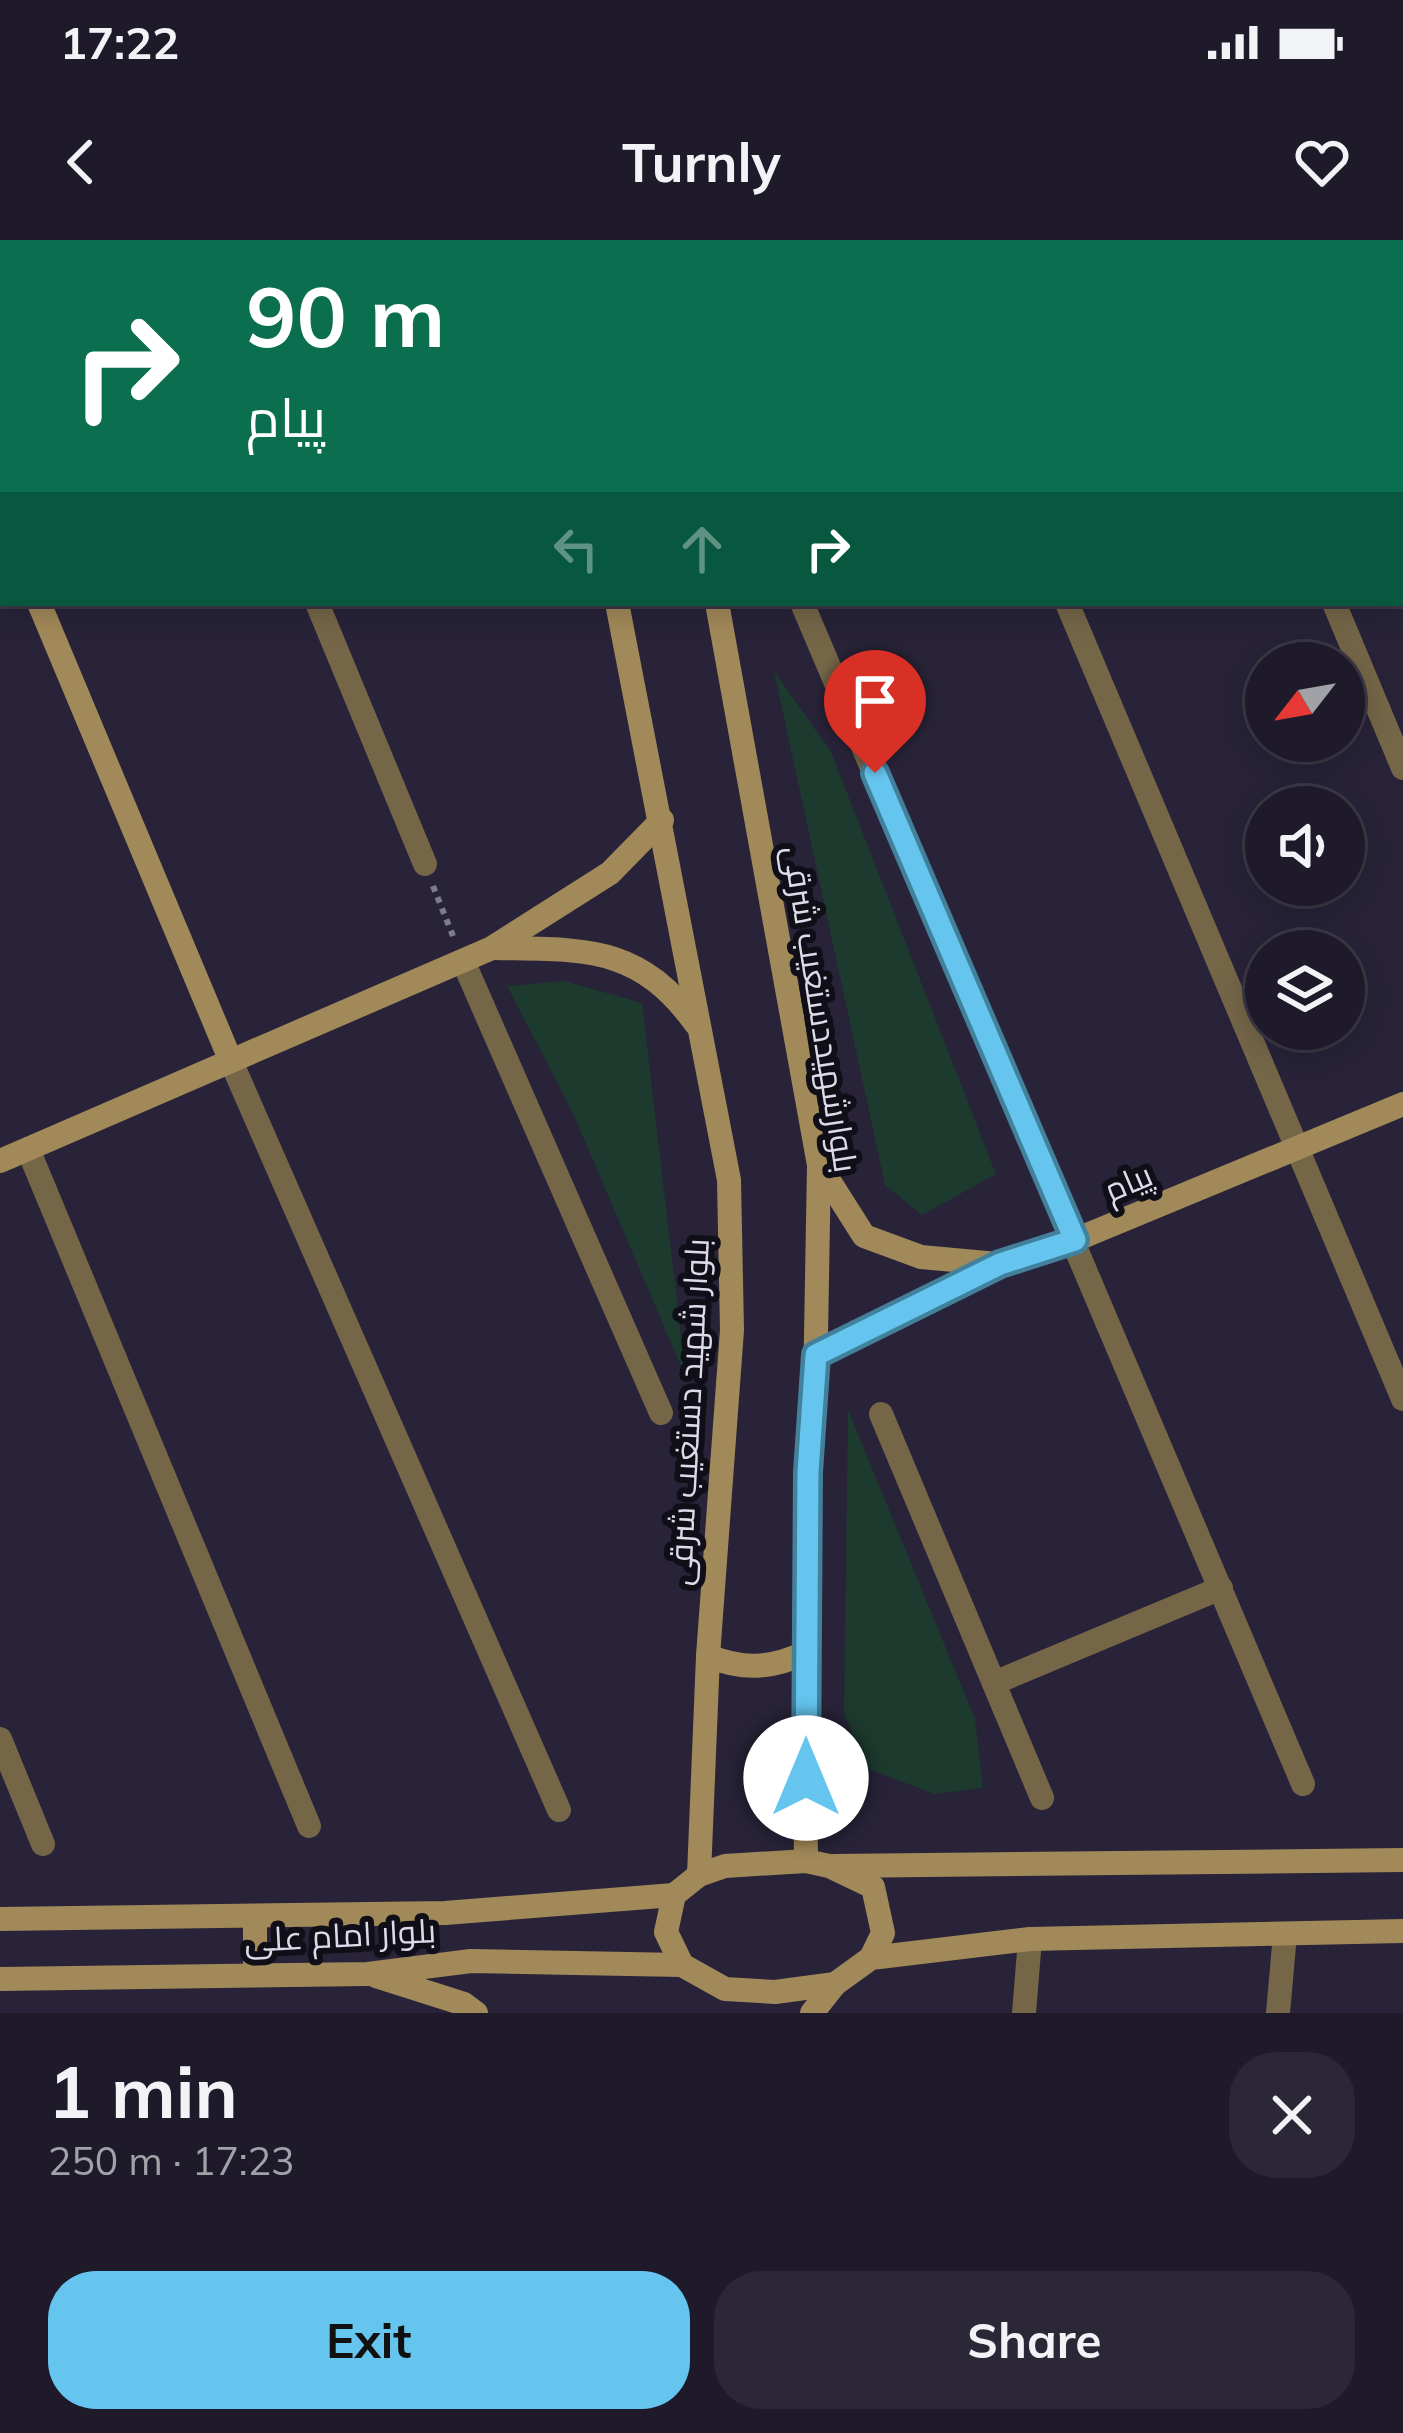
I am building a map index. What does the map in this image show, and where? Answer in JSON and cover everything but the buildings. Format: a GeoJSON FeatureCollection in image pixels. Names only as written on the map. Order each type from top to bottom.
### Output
{"type":"FeatureCollection","features":[{"type":"Feature","properties":{"kind":"main road"},"geometry":{"type":"LineString","coordinates":[[40,606],[230,1059]]}},
{"type":"Feature","properties":{"kind":"main road","name":"بلوار شهید دستغیب شرقی"},"geometry":{"type":"LineString","coordinates":[[618,606],[729,1180],[732,1330],[708,1656],[699,1875]]}},
{"type":"Feature","properties":{"kind":"main road","name":"بلوارشهیددستغیب شرقی"},"geometry":{"type":"LineString","coordinates":[[718,606],[819,1165],[805,1653],[817,1863]]}},
{"type":"Feature","properties":{"kind":"main road"},"geometry":{"type":"LineString","coordinates":[[0,1161],[491,948],[610,873],[662,820]]}},
{"type":"Feature","properties":{"kind":"main road"},"geometry":{"type":"LineString","coordinates":[[491,948],[564,950],[630,962],[671,989],[701,1031]]}},
{"type":"Feature","properties":{"kind":"main road","name":"پیام"},"geometry":{"type":"LineString","coordinates":[[816,1355],[1000,1264],[1075,1240],[1403,1104]]}},
{"type":"Feature","properties":{"kind":"main road"},"geometry":{"type":"LineString","coordinates":[[819,1165],[864,1236],[921,1257],[1000,1264]]}},
{"type":"Feature","properties":{"kind":"main road"},"geometry":{"type":"LineString","coordinates":[[708,1656],[757,1668],[782,1664],[805,1653]]}},
{"type":"Feature","properties":{"kind":"main road"},"geometry":{"type":"LineString","coordinates":[[835,1984],[775,1992],[724,1989],[682,1965],[666,1932],[674,1895],[699,1875],[725,1866],[774,1860],[1403,1860]]}},
{"type":"Feature","properties":{"kind":"main road"},"geometry":{"type":"LineString","coordinates":[[812,2013],[835,1984],[871,1958],[883,1933],[873,1887],[817,1863]]}},
{"type":"Feature","properties":{"kind":"main road","name":"بلوار امام علی"},"geometry":{"type":"LineString","coordinates":[[0,1919],[446,1913],[674,1895]]}},
{"type":"Feature","properties":{"kind":"main road"},"geometry":{"type":"LineString","coordinates":[[255,1917],[255,1973]]}},
{"type":"Feature","properties":{"kind":"main road"},"geometry":{"type":"LineString","coordinates":[[871,1958],[1030,1939],[1403,1931]]}},
{"type":"Feature","properties":{"kind":"main road","name":"بلوار امام علی"},"geometry":{"type":"LineString","coordinates":[[0,1979],[368,1974],[471,1961],[682,1965]]}},
{"type":"Feature","properties":{"kind":"main road"},"geometry":{"type":"LineString","coordinates":[[368,1974],[464,2004],[476,2013]]}},
{"type":"Feature","properties":{"kind":"street"},"geometry":{"type":"LineString","coordinates":[[318,606],[424,864]]}},
{"type":"Feature","properties":{"kind":"street"},"geometry":{"type":"LineString","coordinates":[[803,606],[1303,1784]]}},
{"type":"Feature","properties":{"kind":"street"},"geometry":{"type":"LineString","coordinates":[[1068,606],[1403,1399]]}},
{"type":"Feature","properties":{"kind":"street"},"geometry":{"type":"LineString","coordinates":[[1335,606],[1403,768]]}},
{"type":"Feature","properties":{"kind":"street"},"geometry":{"type":"LineString","coordinates":[[463,961],[661,1413]]}},
{"type":"Feature","properties":{"kind":"street"},"geometry":{"type":"LineString","coordinates":[[230,1059],[559,1810]]}},
{"type":"Feature","properties":{"kind":"street"},"geometry":{"type":"LineString","coordinates":[[28,1149],[309,1826]]}},
{"type":"Feature","properties":{"kind":"street"},"geometry":{"type":"LineString","coordinates":[[881,1414],[1042,1798]]}},
{"type":"Feature","properties":{"kind":"street"},"geometry":{"type":"LineString","coordinates":[[994,1683],[1221,1588]]}},
{"type":"Feature","properties":{"kind":"street"},"geometry":{"type":"LineString","coordinates":[[0,1739],[43,1844]]}},
{"type":"Feature","properties":{"kind":"street"},"geometry":{"type":"LineString","coordinates":[[1278,2013],[1285,1934]]}},
{"type":"Feature","properties":{"kind":"street"},"geometry":{"type":"LineString","coordinates":[[1024,2013],[1030,1939]]}},
{"type":"Feature","properties":{"kind":"path"},"geometry":{"type":"LineString","coordinates":[[424,864],[463,961]]}},
{"type":"Feature","properties":{"kind":"green space"},"geometry":{"type":"Polygon","coordinates":[[[774,671],[831,752],[996,1174],[922,1215],[885,1185],[774,671]]]}},
{"type":"Feature","properties":{"kind":"green space"},"geometry":{"type":"Polygon","coordinates":[[[564,981],[642,1003],[686,1378],[572,1111],[507,986],[564,981]]]}},
{"type":"Feature","properties":{"kind":"green space"},"geometry":{"type":"Polygon","coordinates":[[[848,1410],[975,1719],[983,1788],[935,1794],[868,1769],[844,1714],[848,1410]]]}},
{"type":"Feature","properties":{"kind":"route"},"geometry":{"type":"LineString","coordinates":[[806,1778],[804,1640],[816,1355],[1000,1264],[1075,1240],[875,773]]}}]}
